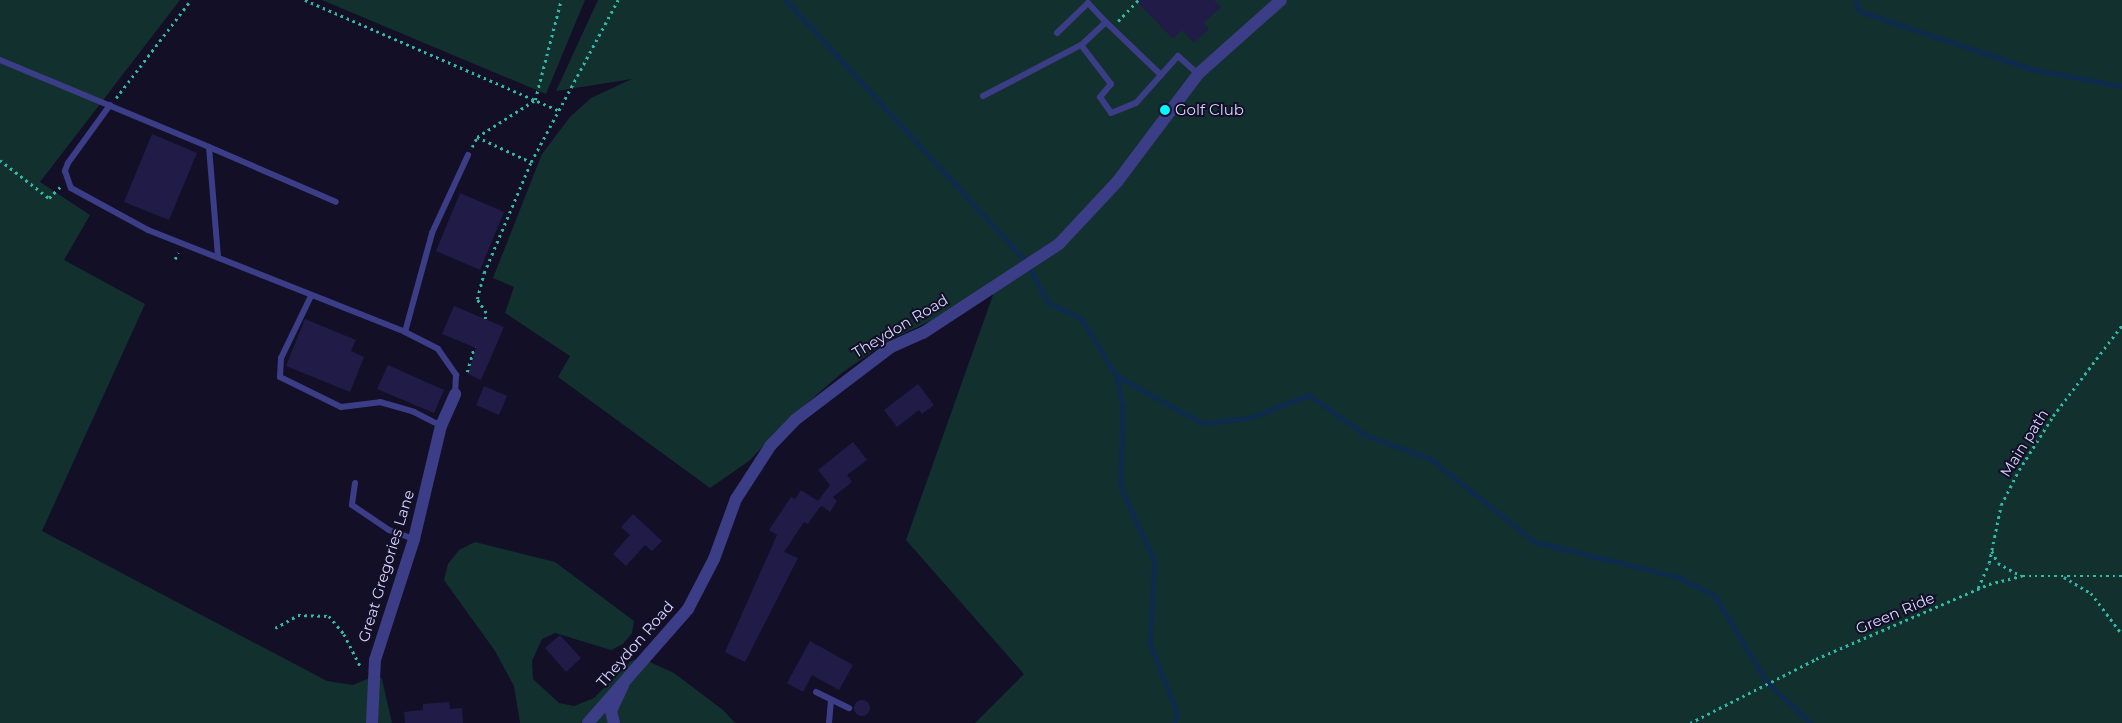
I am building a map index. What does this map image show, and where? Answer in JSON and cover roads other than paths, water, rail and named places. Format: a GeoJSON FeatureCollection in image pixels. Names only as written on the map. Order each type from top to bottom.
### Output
{"type":"FeatureCollection","features":[{"type":"Feature","properties":{"kind":"street","name":"Theydon Road"},"geometry":{"type":"LineString","coordinates":[[588,723],[688,610],[714,559],[736,499],[771,445],[795,420],[884,352],[923,332],[1059,244],[1118,182],[1198,74],[1281,0]]}},
{"type":"Feature","properties":{"kind":"street","name":"Great Gregories Lane"},"geometry":{"type":"LineString","coordinates":[[372,723],[375,660],[414,539],[441,426],[456,394]]}},
{"type":"Feature","properties":{"kind":"street"},"geometry":{"type":"LineString","coordinates":[[614,723],[611,711],[625,681]]}},
{"type":"Feature","properties":{"kind":"lane"},"geometry":{"type":"LineString","coordinates":[[1058,33],[1088,3],[1161,75]]}},
{"type":"Feature","properties":{"kind":"lane"},"geometry":{"type":"LineString","coordinates":[[983,96],[1081,45],[1106,22]]}},
{"type":"Feature","properties":{"kind":"lane"},"geometry":{"type":"LineString","coordinates":[[1081,45],[1111,84],[1100,97],[1111,113],[1136,103],[1178,56],[1198,74]]}},
{"type":"Feature","properties":{"kind":"lane"},"geometry":{"type":"LineString","coordinates":[[0,60],[336,202]]}},
{"type":"Feature","properties":{"kind":"lane"},"geometry":{"type":"LineString","coordinates":[[110,105],[68,163],[65,171],[66,180],[77,192],[148,230],[218,256],[311,296],[405,332],[438,349],[456,375],[456,394]]}},
{"type":"Feature","properties":{"kind":"lane"},"geometry":{"type":"LineString","coordinates":[[209,147],[218,256]]}},
{"type":"Feature","properties":{"kind":"lane"},"geometry":{"type":"LineString","coordinates":[[405,332],[432,233],[468,155]]}},
{"type":"Feature","properties":{"kind":"lane"},"geometry":{"type":"LineString","coordinates":[[311,296],[281,358],[280,376],[340,407],[380,402],[414,412],[441,426]]}},
{"type":"Feature","properties":{"kind":"lane"},"geometry":{"type":"LineString","coordinates":[[354,483],[352,505],[389,530],[414,539]]}},
{"type":"Feature","properties":{"kind":"lane"},"geometry":{"type":"LineString","coordinates":[[816,692],[848,708]]}},
{"type":"Feature","properties":{"kind":"lane"},"geometry":{"type":"LineString","coordinates":[[829,723],[831,701]]}},
{"type":"Feature","properties":{"kind":"waterway"},"geometry":{"type":"LineString","coordinates":[[786,0],[1025,260],[1049,303],[1081,318],[1117,376],[1123,407],[1121,488],[1155,562],[1150,643],[1177,712],[1175,723]]}},
{"type":"Feature","properties":{"kind":"waterway"},"geometry":{"type":"LineString","coordinates":[[1856,0],[1859,11],[2031,69],[2122,86]]}},
{"type":"Feature","properties":{"kind":"waterway"},"geometry":{"type":"LineString","coordinates":[[1117,376],[1202,423],[1249,418],[1309,395],[1366,435],[1431,459],[1535,542],[1679,577],[1715,596],[1768,683],[1811,723]]}},
{"type":"Feature","properties":{"kind":"place","name":"Golf Club"},"geometry":{"type":"Point","coordinates":[1165,110]}}]}
